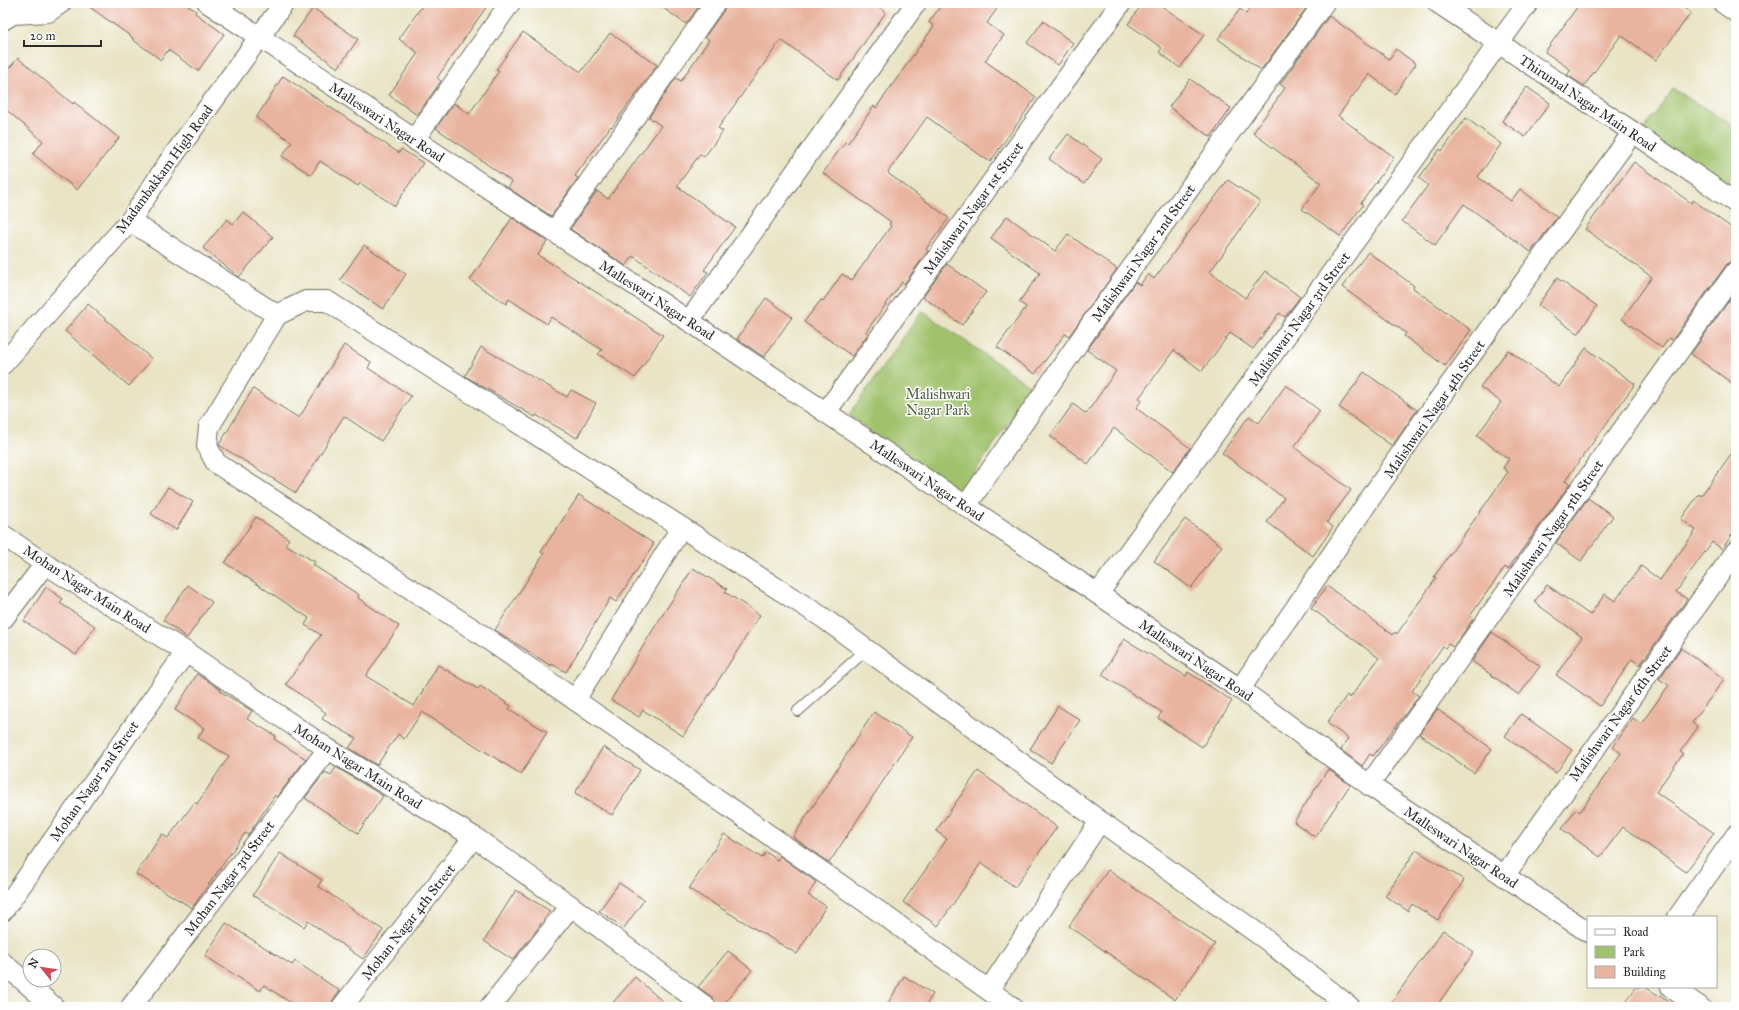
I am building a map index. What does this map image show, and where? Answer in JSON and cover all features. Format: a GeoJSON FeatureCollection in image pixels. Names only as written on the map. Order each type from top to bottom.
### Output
{"type":"FeatureCollection","features":[{"type":"Feature","properties":{"kind":"street"},"geometry":{"type":"LineString","coordinates":[[3,20],[13,14],[48,12],[61,3]]}},
{"type":"Feature","properties":{"kind":"street","name":"Malleswari Nagar Road"},"geometry":{"type":"LineString","coordinates":[[208,3],[826,412],[1240,689],[1369,786],[1587,931]]}},
{"type":"Feature","properties":{"kind":"street","name":"Madambakkam High Road"},"geometry":{"type":"LineString","coordinates":[[3,364],[130,221],[168,163],[284,3]]}},
{"type":"Feature","properties":{"kind":"street"},"geometry":{"type":"LineString","coordinates":[[414,140],[510,3]]}},
{"type":"Feature","properties":{"kind":"street"},"geometry":{"type":"LineString","coordinates":[[554,232],[715,3]]}},
{"type":"Feature","properties":{"kind":"street"},"geometry":{"type":"LineString","coordinates":[[689,321],[916,3]]}},
{"type":"Feature","properties":{"kind":"street","name":"Malishwari Nagar 1st Street"},"geometry":{"type":"LineString","coordinates":[[826,412],[1121,3]]}},
{"type":"Feature","properties":{"kind":"street","name":"Malishwari Nagar 2nd Street"},"geometry":{"type":"LineString","coordinates":[[966,506],[1096,317],[1324,3]]}},
{"type":"Feature","properties":{"kind":"street","name":"Thirumal Nagar Main Road"},"geometry":{"type":"LineString","coordinates":[[1438,3],[1633,132],[1736,203]]}},
{"type":"Feature","properties":{"kind":"street","name":"Malishwari Nagar 3rd Street"},"geometry":{"type":"LineString","coordinates":[[1098,594],[1528,3]]}},
{"type":"Feature","properties":{"kind":"street"},"geometry":{"type":"LineString","coordinates":[[1723,3],[1736,12]]}},
{"type":"Feature","properties":{"kind":"street","name":"Malishwari Nagar 4th Street"},"geometry":{"type":"LineString","coordinates":[[1240,689],[1424,420],[1633,132]]}},
{"type":"Feature","properties":{"kind":"street"},"geometry":{"type":"LineString","coordinates":[[130,221],[277,315]]}},
{"type":"Feature","properties":{"kind":"street","name":"Malishwari Nagar 5th Street"},"geometry":{"type":"LineString","coordinates":[[1369,786],[1736,271]]}},
{"type":"Feature","properties":{"kind":"street"},"geometry":{"type":"LineString","coordinates":[[1012,1007],[874,908],[476,631],[216,463],[207,446],[209,427],[277,315],[306,301],[326,302],[822,617],[1100,821],[1264,938],[1350,1007]]}},
{"type":"Feature","properties":{"kind":"street"},"geometry":{"type":"LineString","coordinates":[[575,700],[681,528]]}},
{"type":"Feature","properties":{"kind":"street","name":"Mohan Nagar Main Road"},"geometry":{"type":"LineString","coordinates":[[3,535],[46,564],[186,652],[328,749],[474,837],[571,906],[706,1007]]}},
{"type":"Feature","properties":{"kind":"street","name":"Malishwari Nagar 6th Street"},"geometry":{"type":"LineString","coordinates":[[1504,876],[1736,551]]}},
{"type":"Feature","properties":{"kind":"street"},"geometry":{"type":"LineString","coordinates":[[3,619],[46,564]]}},
{"type":"Feature","properties":{"kind":"street","name":"Mohan Nagar 2nd Street"},"geometry":{"type":"LineString","coordinates":[[3,911],[186,652]]}},
{"type":"Feature","properties":{"kind":"street","name":"Mohan Nagar 3rd Street"},"geometry":{"type":"LineString","coordinates":[[131,1007],[328,749]]}},
{"type":"Feature","properties":{"kind":"street"},"geometry":{"type":"LineString","coordinates":[[989,990],[1100,821]]}},
{"type":"Feature","properties":{"kind":"street"},"geometry":{"type":"LineString","coordinates":[[1679,916],[1736,835]]}},
{"type":"Feature","properties":{"kind":"street","name":"Mohan Nagar 4th Street"},"geometry":{"type":"LineString","coordinates":[[342,1007],[474,837]]}},
{"type":"Feature","properties":{"kind":"street"},"geometry":{"type":"LineString","coordinates":[[490,1007],[571,906]]}},
{"type":"Feature","properties":{"kind":"street"},"geometry":{"type":"LineString","coordinates":[[3,963],[54,1007]]}},
{"type":"Feature","properties":{"kind":"street"},"geometry":{"type":"LineString","coordinates":[[1672,988],[1700,1007]]}},
{"type":"Feature","properties":{"kind":"lane"},"geometry":{"type":"LineString","coordinates":[[798,711],[866,650]]}},
{"type":"Feature","properties":{"kind":"green space"},"geometry":{"type":"Polygon","coordinates":[[[1673,89],[1736,127],[1736,169],[1724,188],[1642,132],[1673,89]]]}},
{"type":"Feature","properties":{"kind":"green space","name":"Malishwari Nagar Park"},"geometry":{"type":"Polygon","coordinates":[[[922,311],[1033,388],[956,499],[849,415],[922,311]]]}},
{"type":"Feature","properties":{"kind":"building"},"geometry":{"type":"Polygon","coordinates":[[[84,3],[184,3],[224,34],[198,71],[168,50],[161,60],[84,3]]]}},
{"type":"Feature","properties":{"kind":"building"},"geometry":{"type":"Polygon","coordinates":[[[424,3],[489,3],[437,78],[441,81],[417,115],[389,95],[418,53],[399,39],[424,3]]]}},
{"type":"Feature","properties":{"kind":"building"},"geometry":{"type":"Polygon","coordinates":[[[656,3],[701,3],[686,24],[656,3]]]}},
{"type":"Feature","properties":{"kind":"building"},"geometry":{"type":"Polygon","coordinates":[[[726,3],[873,3],[886,12],[838,80],[781,40],[718,128],[723,131],[704,157],[700,154],[677,186],[735,227],[704,270],[708,272],[690,297],[633,256],[626,266],[570,229],[597,191],[608,199],[661,126],[649,117],[676,78],[681,81],[709,40],[705,37],[724,10],[726,3]]]}},
{"type":"Feature","properties":{"kind":"building"},"geometry":{"type":"Polygon","coordinates":[[[943,3],[1001,3],[987,23],[1004,35],[985,61],[1036,97],[990,162],[927,117],[888,172],[949,218],[926,249],[928,251],[904,284],[902,282],[866,332],[868,334],[852,356],[804,322],[821,300],[823,301],[842,274],[852,280],[891,226],[889,224],[891,222],[823,173],[845,142],[848,143],[874,106],[876,108],[934,26],[929,22],[943,3]]]}},
{"type":"Feature","properties":{"kind":"building"},"geometry":{"type":"Polygon","coordinates":[[[1143,3],[1157,3],[1204,35],[1180,68],[1159,52],[1162,48],[1128,24],[1143,3]]]}},
{"type":"Feature","properties":{"kind":"building"},"geometry":{"type":"Polygon","coordinates":[[[1254,3],[1310,3],[1261,70],[1218,39],[1240,9],[1246,14],[1254,3]]]}},
{"type":"Feature","properties":{"kind":"building"},"geometry":{"type":"Polygon","coordinates":[[[1580,3],[1677,3],[1691,13],[1656,60],[1621,35],[1584,86],[1567,75],[1571,70],[1545,52],[1580,3]]]}},
{"type":"Feature","properties":{"kind":"building"},"geometry":{"type":"Polygon","coordinates":[[[313,8],[358,39],[338,68],[293,36],[313,8]]]}},
{"type":"Feature","properties":{"kind":"building"},"geometry":{"type":"Polygon","coordinates":[[[1329,16],[1389,59],[1396,49],[1416,64],[1395,94],[1369,74],[1338,116],[1394,157],[1361,203],[1363,205],[1340,236],[1302,209],[1321,183],[1253,133],[1285,88],[1280,84],[1329,16]]]}},
{"type":"Feature","properties":{"kind":"building"},"geometry":{"type":"Polygon","coordinates":[[[1043,21],[1073,43],[1058,65],[1027,43],[1043,21]]]}},
{"type":"Feature","properties":{"kind":"building"},"geometry":{"type":"Polygon","coordinates":[[[523,32],[581,72],[610,33],[657,65],[575,176],[578,178],[551,216],[508,188],[512,182],[436,128],[454,103],[469,114],[499,71],[496,70],[523,32]]]}},
{"type":"Feature","properties":{"kind":"building"},"geometry":{"type":"Polygon","coordinates":[[[18,58],[73,104],[74,102],[119,138],[77,190],[33,154],[43,141],[3,107],[3,75],[18,58]]]}},
{"type":"Feature","properties":{"kind":"building"},"geometry":{"type":"Polygon","coordinates":[[[283,76],[399,153],[401,149],[423,163],[395,206],[360,183],[358,186],[320,161],[311,175],[282,156],[292,142],[256,118],[283,76]]]}},
{"type":"Feature","properties":{"kind":"building"},"geometry":{"type":"Polygon","coordinates":[[[1190,79],[1231,108],[1211,137],[1169,107],[1190,79]]]}},
{"type":"Feature","properties":{"kind":"building"},"geometry":{"type":"Polygon","coordinates":[[[1527,87],[1550,103],[1525,137],[1502,121],[1527,87]]]}},
{"type":"Feature","properties":{"kind":"building"},"geometry":{"type":"Polygon","coordinates":[[[1466,118],[1501,144],[1478,177],[1511,201],[1520,189],[1557,217],[1531,252],[1464,204],[1435,245],[1402,221],[1428,185],[1419,178],[1440,149],[1442,151],[1466,118]]]}},
{"type":"Feature","properties":{"kind":"building"},"geometry":{"type":"Polygon","coordinates":[[[1068,134],[1102,159],[1084,184],[1049,159],[1068,134]]]}},
{"type":"Feature","properties":{"kind":"building"},"geometry":{"type":"Polygon","coordinates":[[[1634,162],[1691,203],[1693,200],[1736,231],[1736,260],[1727,264],[1672,340],[1669,338],[1662,348],[1622,319],[1652,277],[1585,229],[1634,162]]]}},
{"type":"Feature","properties":{"kind":"building"},"geometry":{"type":"Polygon","coordinates":[[[1228,180],[1260,202],[1210,272],[1245,298],[1265,271],[1300,297],[1285,317],[1279,313],[1253,349],[1230,333],[1202,371],[1174,350],[1139,398],[1142,400],[1136,408],[1190,448],[1173,472],[1114,428],[1088,464],[1050,436],[1073,404],[1086,414],[1116,371],[1087,350],[1135,282],[1140,285],[1148,274],[1154,279],[1228,180]]]}},
{"type":"Feature","properties":{"kind":"building"},"geometry":{"type":"Polygon","coordinates":[[[243,212],[273,237],[239,277],[203,248],[227,219],[233,224],[243,212]]]}},
{"type":"Feature","properties":{"kind":"building"},"geometry":{"type":"Polygon","coordinates":[[[1007,216],[1055,251],[1068,234],[1117,269],[1069,336],[1065,334],[1035,374],[997,347],[1026,307],[1019,302],[1040,273],[991,238],[1007,216]]]}},
{"type":"Feature","properties":{"kind":"building"},"geometry":{"type":"Polygon","coordinates":[[[512,218],[547,241],[538,255],[663,335],[635,378],[598,354],[602,350],[551,317],[547,324],[509,299],[506,304],[470,280],[512,218]]]}},
{"type":"Feature","properties":{"kind":"building"},"geometry":{"type":"Polygon","coordinates":[[[364,245],[406,274],[383,309],[340,280],[364,245]]]}},
{"type":"Feature","properties":{"kind":"building"},"geometry":{"type":"Polygon","coordinates":[[[1368,252],[1414,286],[1413,288],[1471,330],[1445,366],[1404,336],[1406,333],[1342,287],[1368,252]]]}},
{"type":"Feature","properties":{"kind":"building"},"geometry":{"type":"Polygon","coordinates":[[[947,264],[986,292],[962,325],[923,297],[947,264]]]}},
{"type":"Feature","properties":{"kind":"building"},"geometry":{"type":"Polygon","coordinates":[[[1557,278],[1597,306],[1578,334],[1538,305],[1557,278]]]}},
{"type":"Feature","properties":{"kind":"building"},"geometry":{"type":"Polygon","coordinates":[[[1736,291],[1736,386],[1691,354],[1736,291]]]}},
{"type":"Feature","properties":{"kind":"building"},"geometry":{"type":"Polygon","coordinates":[[[766,298],[792,317],[764,357],[737,339],[766,298]]]}},
{"type":"Feature","properties":{"kind":"building"},"geometry":{"type":"Polygon","coordinates":[[[88,304],[152,359],[129,386],[65,331],[88,304]]]}},
{"type":"Feature","properties":{"kind":"building"},"geometry":{"type":"Polygon","coordinates":[[[344,345],[371,362],[368,368],[411,396],[381,441],[344,416],[296,493],[219,445],[253,389],[299,418],[344,345]]]}},
{"type":"Feature","properties":{"kind":"building"},"geometry":{"type":"Polygon","coordinates":[[[481,347],[567,397],[571,390],[596,403],[577,438],[536,415],[535,417],[465,376],[481,347]]]}},
{"type":"Feature","properties":{"kind":"building"},"geometry":{"type":"Polygon","coordinates":[[[1586,348],[1635,384],[1565,481],[1570,484],[1508,569],[1505,567],[1470,616],[1473,619],[1453,647],[1448,644],[1445,648],[1443,646],[1412,691],[1419,696],[1373,756],[1370,754],[1362,766],[1341,750],[1348,738],[1327,723],[1347,695],[1350,698],[1379,658],[1311,608],[1327,586],[1393,635],[1395,632],[1397,634],[1436,578],[1434,577],[1508,472],[1503,468],[1509,459],[1477,436],[1501,402],[1480,387],[1508,350],[1559,387],[1586,348]]]}},
{"type":"Feature","properties":{"kind":"building"},"geometry":{"type":"Polygon","coordinates":[[[1364,372],[1417,410],[1392,446],[1339,407],[1364,372]]]}},
{"type":"Feature","properties":{"kind":"building"},"geometry":{"type":"Polygon","coordinates":[[[1286,385],[1320,411],[1294,447],[1351,490],[1327,522],[1333,527],[1313,556],[1267,522],[1284,498],[1222,453],[1249,416],[1259,423],[1286,385]]]}},
{"type":"Feature","properties":{"kind":"building"},"geometry":{"type":"Polygon","coordinates":[[[1736,447],[1736,529],[1722,549],[1712,542],[1676,592],[1687,599],[1640,665],[1632,659],[1600,706],[1556,675],[1582,637],[1534,602],[1547,585],[1590,615],[1605,594],[1615,601],[1641,566],[1660,580],[1696,530],[1681,519],[1699,494],[1701,496],[1736,447]]]}},
{"type":"Feature","properties":{"kind":"building"},"geometry":{"type":"Polygon","coordinates":[[[168,487],[193,502],[176,530],[151,514],[168,487]]]}},
{"type":"Feature","properties":{"kind":"building"},"geometry":{"type":"Polygon","coordinates":[[[579,495],[654,544],[616,602],[610,598],[566,672],[552,664],[551,666],[495,630],[544,554],[541,552],[579,495]]]}},
{"type":"Feature","properties":{"kind":"building"},"geometry":{"type":"Polygon","coordinates":[[[1588,498],[1613,516],[1581,561],[1556,543],[1588,498]]]}},
{"type":"Feature","properties":{"kind":"building"},"geometry":{"type":"Polygon","coordinates":[[[256,517],[289,539],[285,544],[315,562],[313,565],[359,595],[358,598],[399,626],[366,676],[414,706],[438,665],[478,689],[480,686],[511,706],[509,709],[547,732],[521,774],[422,712],[404,739],[398,734],[377,765],[349,748],[356,738],[322,719],[326,713],[286,684],[321,635],[305,625],[309,618],[225,563],[256,517]]]}},
{"type":"Feature","properties":{"kind":"building"},"geometry":{"type":"Polygon","coordinates":[[[1185,519],[1222,546],[1191,588],[1154,561],[1185,519]]]}},
{"type":"Feature","properties":{"kind":"building"},"geometry":{"type":"Polygon","coordinates":[[[693,568],[727,589],[725,592],[760,615],[683,736],[643,710],[639,717],[611,700],[654,628],[693,568]]]}},
{"type":"Feature","properties":{"kind":"building"},"geometry":{"type":"Polygon","coordinates":[[[188,585],[212,602],[187,638],[163,620],[188,585]]]}},
{"type":"Feature","properties":{"kind":"building"},"geometry":{"type":"Polygon","coordinates":[[[46,587],[63,599],[60,603],[95,626],[76,655],[24,621],[46,587]]]}},
{"type":"Feature","properties":{"kind":"building"},"geometry":{"type":"Polygon","coordinates":[[[1492,632],[1540,666],[1519,695],[1472,661],[1492,632]]]}},
{"type":"Feature","properties":{"kind":"building"},"geometry":{"type":"Polygon","coordinates":[[[1124,639],[1186,676],[1188,672],[1232,701],[1202,747],[1158,718],[1162,712],[1102,675],[1124,639]]]}},
{"type":"Feature","properties":{"kind":"building"},"geometry":{"type":"Polygon","coordinates":[[[1681,648],[1724,679],[1692,723],[1698,727],[1680,752],[1683,754],[1656,792],[1714,833],[1686,872],[1623,827],[1600,857],[1562,829],[1576,809],[1580,812],[1621,753],[1613,747],[1633,718],[1641,724],[1669,685],[1659,679],[1681,648]]]}},
{"type":"Feature","properties":{"kind":"building"},"geometry":{"type":"Polygon","coordinates":[[[197,674],[221,690],[220,691],[252,711],[247,719],[276,736],[274,739],[306,759],[277,797],[275,795],[248,835],[245,833],[192,908],[136,874],[162,834],[168,838],[195,802],[197,804],[229,756],[198,738],[204,728],[175,710],[197,674]]]}},
{"type":"Feature","properties":{"kind":"building"},"geometry":{"type":"Polygon","coordinates":[[[1058,706],[1080,720],[1051,763],[1030,749],[1058,706]]]}},
{"type":"Feature","properties":{"kind":"building"},"geometry":{"type":"Polygon","coordinates":[[[1437,709],[1492,749],[1474,773],[1419,734],[1437,709]]]}},
{"type":"Feature","properties":{"kind":"building"},"geometry":{"type":"Polygon","coordinates":[[[874,712],[912,737],[829,863],[793,837],[874,712]]]}},
{"type":"Feature","properties":{"kind":"building"},"geometry":{"type":"Polygon","coordinates":[[[1521,714],[1572,750],[1556,773],[1505,736],[1521,714]]]}},
{"type":"Feature","properties":{"kind":"building"},"geometry":{"type":"Polygon","coordinates":[[[603,747],[640,770],[612,815],[575,793],[603,747]]]}},
{"type":"Feature","properties":{"kind":"building"},"geometry":{"type":"Polygon","coordinates":[[[336,767],[383,796],[358,833],[305,798],[325,772],[331,775],[336,767]]]}},
{"type":"Feature","properties":{"kind":"building"},"geometry":{"type":"Polygon","coordinates":[[[1328,769],[1350,785],[1315,837],[1294,822],[1328,769]]]}},
{"type":"Feature","properties":{"kind":"building"},"geometry":{"type":"Polygon","coordinates":[[[978,771],[1057,827],[1015,887],[981,863],[938,926],[903,902],[947,839],[936,831],[978,771]]]}},
{"type":"Feature","properties":{"kind":"building"},"geometry":{"type":"Polygon","coordinates":[[[724,834],[762,858],[766,852],[777,860],[780,856],[816,882],[808,895],[826,906],[797,954],[689,889],[724,834]]]}},
{"type":"Feature","properties":{"kind":"building"},"geometry":{"type":"Polygon","coordinates":[[[1416,850],[1464,880],[1438,920],[1412,904],[1408,911],[1385,896],[1416,850]]]}},
{"type":"Feature","properties":{"kind":"building"},"geometry":{"type":"Polygon","coordinates":[[[280,853],[322,880],[318,886],[383,930],[363,959],[308,921],[304,927],[253,895],[280,853]]]}},
{"type":"Feature","properties":{"kind":"building"},"geometry":{"type":"Polygon","coordinates":[[[1108,870],[1215,944],[1175,1000],[1069,926],[1108,870]]]}},
{"type":"Feature","properties":{"kind":"building"},"geometry":{"type":"Polygon","coordinates":[[[619,883],[644,900],[624,928],[599,911],[619,883]]]}},
{"type":"Feature","properties":{"kind":"building"},"geometry":{"type":"Polygon","coordinates":[[[516,890],[550,911],[513,960],[484,941],[516,890]]]}},
{"type":"Feature","properties":{"kind":"building"},"geometry":{"type":"Polygon","coordinates":[[[226,923],[292,965],[295,961],[340,991],[330,1007],[297,1007],[264,985],[260,991],[205,956],[226,923]]]}},
{"type":"Feature","properties":{"kind":"building"},"geometry":{"type":"Polygon","coordinates":[[[1443,930],[1474,952],[1436,1007],[1388,1007],[1443,930]]]}},
{"type":"Feature","properties":{"kind":"building"},"geometry":{"type":"Polygon","coordinates":[[[728,951],[752,970],[721,1007],[717,1007],[713,998],[698,987],[728,951]]]}},
{"type":"Feature","properties":{"kind":"building"},"geometry":{"type":"Polygon","coordinates":[[[904,976],[933,994],[925,1007],[886,1007],[904,976]]]}},
{"type":"Feature","properties":{"kind":"building"},"geometry":{"type":"Polygon","coordinates":[[[635,977],[669,1007],[609,1007],[635,977]]]}},
{"type":"Feature","properties":{"kind":"building"},"geometry":{"type":"Polygon","coordinates":[[[1635,988],[1647,988],[1677,1007],[1623,1007],[1635,988]]]}}]}
